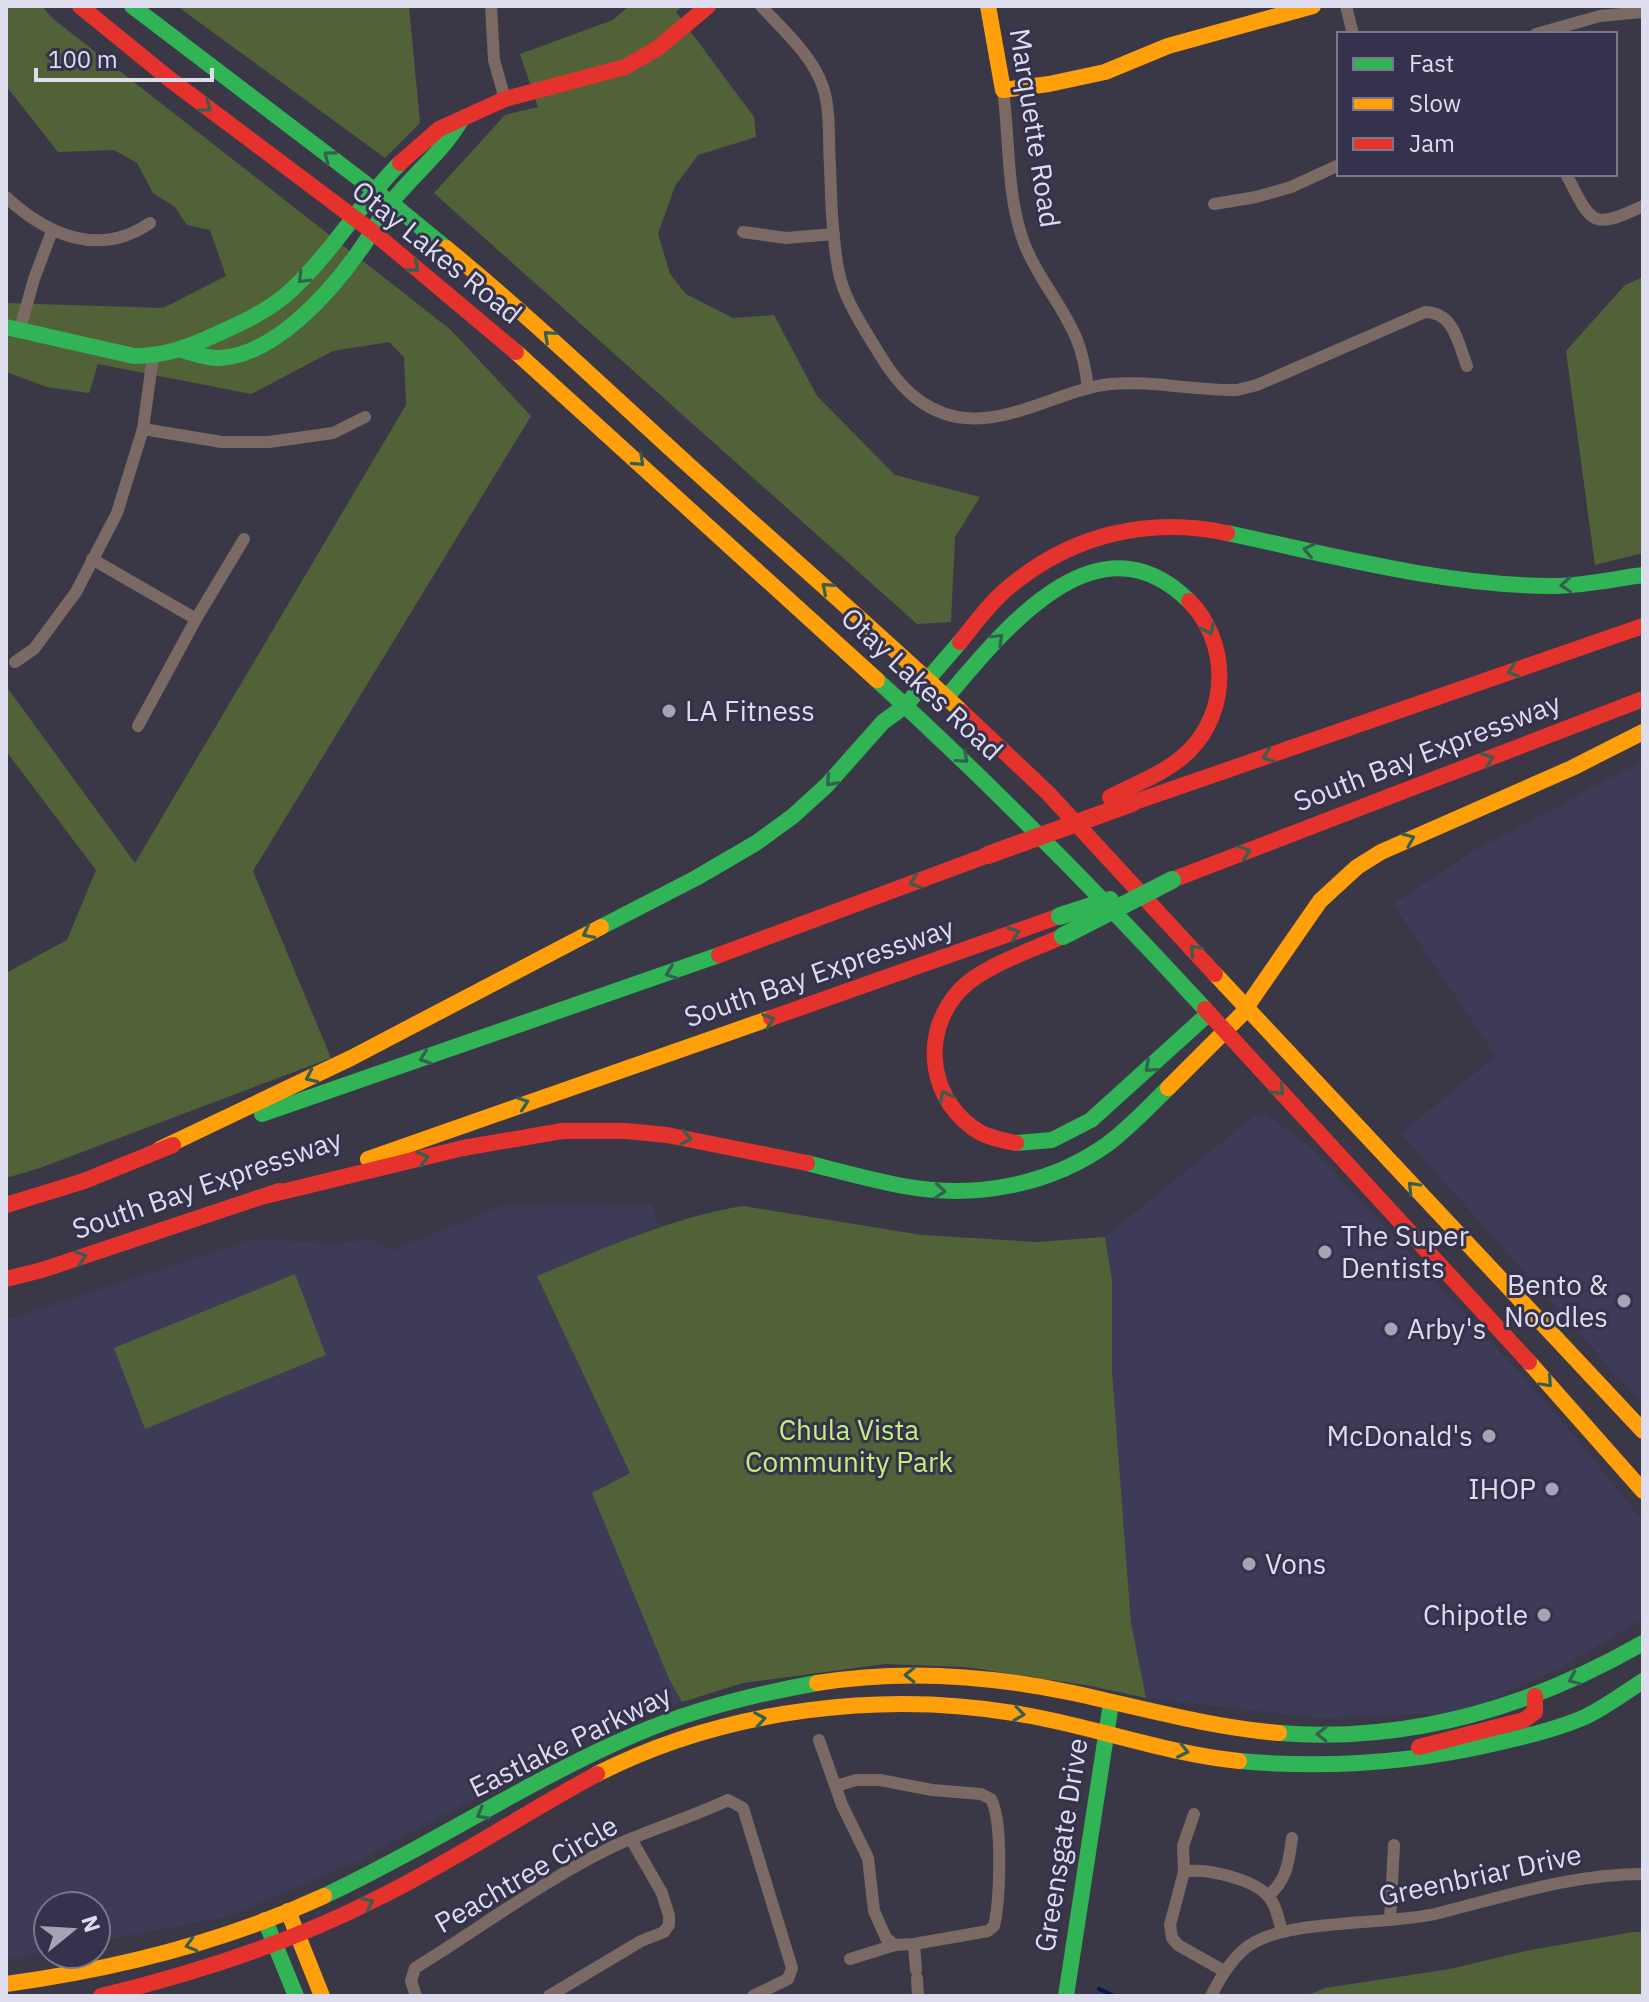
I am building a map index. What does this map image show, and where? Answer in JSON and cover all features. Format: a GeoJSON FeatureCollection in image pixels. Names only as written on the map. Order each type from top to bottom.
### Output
{"type":"FeatureCollection","features":[{"type":"Feature","properties":{"kind":"main road","name":"Otay Lakes Road"},"geometry":{"type":"LineString","coordinates":[[80,6],[172,81],[373,232],[599,424],[972,767],[1076,871],[1502,1331],[1643,1491]]}},
{"type":"Feature","properties":{"kind":"main road","name":"Otay Lakes Road"},"geometry":{"type":"LineString","coordinates":[[132,6],[383,198],[508,299],[683,460],[870,625],[1048,793],[1380,1153],[1643,1431]]}},
{"type":"Feature","properties":{"kind":"main road"},"geometry":{"type":"LineString","coordinates":[[13,328],[134,356],[153,356],[182,350],[258,315],[285,296],[311,271],[353,218],[383,198],[451,141],[461,120],[505,99],[625,67],[658,48],[708,6]]}},
{"type":"Feature","properties":{"kind":"main road","name":"Marquette Road"},"geometry":{"type":"LineString","coordinates":[[988,6],[1003,90]]}},
{"type":"Feature","properties":{"kind":"main road"},"geometry":{"type":"LineString","coordinates":[[1003,90],[1105,72],[1168,46],[1313,6]]}},
{"type":"Feature","properties":{"kind":"main road"},"geometry":{"type":"LineString","coordinates":[[182,350],[219,358],[258,349],[290,326],[323,296],[373,232],[383,198]]}},
{"type":"Feature","properties":{"kind":"main road"},"geometry":{"type":"LineString","coordinates":[[160,1149],[351,1058],[737,856],[810,801],[883,722],[905,706],[1018,578],[1076,544],[1129,529],[1177,526],[1209,529],[1421,575],[1475,583],[1556,586],[1643,575]]}},
{"type":"Feature","properties":{"kind":"main road"},"geometry":{"type":"LineString","coordinates":[[946,698],[993,642],[1045,595],[1072,578],[1104,569],[1126,569],[1169,583],[1195,605],[1213,635],[1220,668],[1217,703],[1209,724],[1188,752],[1171,766],[1009,847]]}},
{"type":"Feature","properties":{"kind":"main road","name":"South Bay Expressway"},"geometry":{"type":"LineString","coordinates":[[6,1205],[84,1181],[160,1149],[663,976],[1132,803],[1643,626]]}},
{"type":"Feature","properties":{"kind":"main road","name":"South Bay Expressway"},"geometry":{"type":"LineString","coordinates":[[6,1279],[42,1270],[265,1196],[524,1102],[856,991],[1060,916],[1172,880],[1643,699]]}},
{"type":"Feature","properties":{"kind":"main road"},"geometry":{"type":"LineString","coordinates":[[265,1196],[484,1142],[586,1130],[688,1138],[921,1189],[965,1192],[1008,1187],[1056,1173],[1104,1146],[1226,1033],[1248,1008],[1309,912],[1330,888],[1354,868],[1381,852],[1572,768],[1643,732]]}},
{"type":"Feature","properties":{"kind":"main road"},"geometry":{"type":"LineString","coordinates":[[1172,880],[969,982],[942,1017],[935,1050],[939,1083],[955,1112],[979,1133],[999,1142],[1021,1145],[1043,1143],[1071,1133],[1091,1120],[1208,1014]]}},
{"type":"Feature","properties":{"kind":"main road","name":"Eastlake Parkway"},"geometry":{"type":"LineString","coordinates":[[6,1984],[119,1966],[224,1936],[376,1871],[565,1768],[677,1718],[779,1690],[874,1675],[923,1675],[1072,1692],[1111,1703],[1229,1726],[1309,1734],[1364,1735],[1430,1726],[1535,1696],[1609,1664],[1643,1643]]}},
{"type":"Feature","properties":{"kind":"main road","name":"Eastlake Parkway"},"geometry":{"type":"LineString","coordinates":[[101,1996],[188,1975],[297,1935],[376,1900],[603,1771],[685,1738],[749,1721],[812,1711],[887,1706],[961,1707],[1028,1715],[1197,1754],[1330,1767],[1468,1751],[1540,1733],[1592,1713],[1643,1681]]}},
{"type":"Feature","properties":{"kind":"main road"},"geometry":{"type":"LineString","coordinates":[[1371,1764],[1399,1751],[1524,1720],[1535,1712],[1535,1696]]}},
{"type":"Feature","properties":{"kind":"main road","name":"Greensgate Drive"},"geometry":{"type":"LineString","coordinates":[[1066,1996],[1111,1703]]}},
{"type":"Feature","properties":{"kind":"main road"},"geometry":{"type":"LineString","coordinates":[[638,1756],[643,1743],[672,1727],[677,1718]]}},
{"type":"Feature","properties":{"kind":"main road"},"geometry":{"type":"LineString","coordinates":[[288,1911],[322,1996]]}},
{"type":"Feature","properties":{"kind":"main road"},"geometry":{"type":"LineString","coordinates":[[265,1920],[296,1996]]}},
{"type":"Feature","properties":{"kind":"street"},"geometry":{"type":"LineString","coordinates":[[491,6],[494,60],[505,99]]}},
{"type":"Feature","properties":{"kind":"street"},"geometry":{"type":"LineString","coordinates":[[761,6],[811,61],[824,89],[834,234],[838,268],[848,299],[893,376],[925,405],[960,417],[986,418],[1035,407],[1088,388],[1115,384],[1215,390],[1247,388],[1425,312],[1442,315],[1451,325],[1467,366]]}},
{"type":"Feature","properties":{"kind":"street"},"geometry":{"type":"LineString","coordinates":[[1346,6],[1352,32]]}},
{"type":"Feature","properties":{"kind":"street"},"geometry":{"type":"LineString","coordinates":[[1543,32],[1600,16],[1643,12]]}},
{"type":"Feature","properties":{"kind":"street","name":"Marquette Road"},"geometry":{"type":"LineString","coordinates":[[1003,90],[1012,198],[1019,228],[1039,276],[1078,341],[1088,388]]}},
{"type":"Feature","properties":{"kind":"street"},"geometry":{"type":"LineString","coordinates":[[1214,204],[1291,187],[1337,166]]}},
{"type":"Feature","properties":{"kind":"street"},"geometry":{"type":"LineString","coordinates":[[1567,176],[1584,208],[1591,216],[1601,220],[1610,222],[1643,206]]}},
{"type":"Feature","properties":{"kind":"street"},"geometry":{"type":"LineString","coordinates":[[6,197],[52,231],[70,238],[123,237],[150,223]]}},
{"type":"Feature","properties":{"kind":"street"},"geometry":{"type":"LineString","coordinates":[[13,328],[52,231]]}},
{"type":"Feature","properties":{"kind":"street"},"geometry":{"type":"LineString","coordinates":[[743,232],[786,238],[834,234]]}},
{"type":"Feature","properties":{"kind":"street"},"geometry":{"type":"LineString","coordinates":[[15,662],[34,649],[65,608],[117,513],[143,429],[153,356]]}},
{"type":"Feature","properties":{"kind":"street"},"geometry":{"type":"LineString","coordinates":[[143,429],[222,442],[269,442],[333,433],[365,417]]}},
{"type":"Feature","properties":{"kind":"street"},"geometry":{"type":"LineString","coordinates":[[138,726],[244,539]]}},
{"type":"Feature","properties":{"kind":"street"},"geometry":{"type":"LineString","coordinates":[[92,559],[196,619]]}},
{"type":"Feature","properties":{"kind":"street"},"geometry":{"type":"LineString","coordinates":[[819,1740],[842,1805],[868,1858],[874,1911],[886,1938],[895,1945]]}},
{"type":"Feature","properties":{"kind":"street"},"geometry":{"type":"LineString","coordinates":[[836,1786],[856,1780],[880,1780],[932,1790],[981,1794],[991,1799],[995,1807],[999,1879],[994,1926],[988,1931],[895,1945],[850,1959]]}},
{"type":"Feature","properties":{"kind":"street","name":"Peachtree Circle"},"geometry":{"type":"LineString","coordinates":[[416,1996],[411,1981],[415,1968],[597,1855],[728,1800],[743,1808],[792,1968],[788,1979],[753,1996]]}},
{"type":"Feature","properties":{"kind":"street"},"geometry":{"type":"LineString","coordinates":[[1194,1814],[1183,1846],[1184,1872],[1170,1925],[1172,1938],[1178,1945],[1224,1971]]}},
{"type":"Feature","properties":{"kind":"street"},"geometry":{"type":"LineString","coordinates":[[1268,1896],[1278,1887],[1287,1871],[1292,1838]]}},
{"type":"Feature","properties":{"kind":"street"},"geometry":{"type":"LineString","coordinates":[[549,1996],[641,1941],[664,1932],[669,1925],[662,1893],[631,1839]]}},
{"type":"Feature","properties":{"kind":"street"},"geometry":{"type":"LineString","coordinates":[[1390,1920],[1394,1845]]}},
{"type":"Feature","properties":{"kind":"street"},"geometry":{"type":"LineString","coordinates":[[1184,1872],[1196,1869],[1249,1883],[1268,1896],[1282,1932]]}},
{"type":"Feature","properties":{"kind":"street","name":"Greenbriar Drive"},"geometry":{"type":"LineString","coordinates":[[1211,1996],[1224,1971],[1247,1946],[1282,1932],[1438,1914],[1513,1892],[1597,1875],[1643,1874]]}},
{"type":"Feature","properties":{"kind":"street"},"geometry":{"type":"LineString","coordinates":[[914,1944],[918,1996]]}},
{"type":"Feature","properties":{"kind":"shaded area"},"geometry":{"type":"Polygon","coordinates":[[[1643,761],[1643,1405],[1401,1133],[1496,1056],[1393,904],[1472,852],[1643,761]]]}},
{"type":"Feature","properties":{"kind":"shaded area"},"geometry":{"type":"Polygon","coordinates":[[[1266,1114],[1308,1145],[1377,1218],[1556,1413],[1643,1521],[1643,1619],[1559,1669],[1462,1712],[1320,1718],[1146,1698],[1131,1623],[1112,1372],[1112,1285],[1105,1237],[1254,1116],[1266,1114]]]}},
{"type":"Feature","properties":{"kind":"shaded area"},"geometry":{"type":"Polygon","coordinates":[[[504,1205],[652,1205],[658,1226],[537,1276],[630,1473],[593,1493],[669,1679],[682,1702],[573,1745],[358,1861],[230,1916],[112,1939],[112,1890],[32,1890],[32,1954],[6,1960],[6,1320],[254,1239],[338,1244],[370,1239],[394,1250],[504,1205]]]}},
{"type":"Feature","properties":{"kind":"green space"},"geometry":{"type":"Polygon","coordinates":[[[6,6],[42,6],[52,18],[451,330],[531,416],[253,871],[331,1058],[6,1178],[6,973],[67,940],[96,870],[6,751],[6,686],[135,863],[406,405],[404,357],[389,342],[333,351],[251,394],[98,364],[89,393],[47,387],[6,372],[6,303],[163,308],[226,276],[210,230],[187,225],[175,207],[153,193],[137,163],[114,150],[58,152],[6,86],[6,6]]]}},
{"type":"Feature","properties":{"kind":"green space"},"geometry":{"type":"Polygon","coordinates":[[[177,6],[409,6],[420,123],[385,158],[177,6]]]}},
{"type":"Feature","properties":{"kind":"green space"},"geometry":{"type":"Polygon","coordinates":[[[629,6],[682,6],[676,12],[754,117],[756,137],[698,155],[675,186],[658,234],[670,274],[686,294],[733,318],[774,315],[817,396],[895,475],[980,497],[955,537],[951,622],[917,624],[434,193],[505,115],[538,107],[520,54],[613,20],[629,6]]]}},
{"type":"Feature","properties":{"kind":"green space"},"geometry":{"type":"Polygon","coordinates":[[[1643,277],[1643,553],[1595,565],[1566,351],[1625,285],[1643,277]]]}},
{"type":"Feature","properties":{"kind":"green space","name":"Chula Vista Community Park"},"geometry":{"type":"Polygon","coordinates":[[[743,1206],[922,1235],[1037,1242],[1105,1237],[1112,1281],[1112,1372],[1131,1623],[1146,1698],[1091,1686],[966,1667],[885,1664],[743,1683],[682,1702],[669,1679],[592,1493],[630,1473],[537,1276],[664,1226],[743,1206]]]}},
{"type":"Feature","properties":{"kind":"green space"},"geometry":{"type":"Polygon","coordinates":[[[295,1274],[326,1355],[145,1429],[114,1348],[295,1274]]]}},
{"type":"Feature","properties":{"kind":"green space"},"geometry":{"type":"Polygon","coordinates":[[[1643,1932],[1643,1996],[1306,1996],[1325,1988],[1450,1969],[1525,1951],[1643,1932]]]}},
{"type":"Feature","properties":{"kind":"waterway"},"geometry":{"type":"LineString","coordinates":[[1099,1989],[1114,1996]]}},
{"type":"Feature","properties":{"kind":"traffic: fast"},"geometry":{"type":"LineString","coordinates":[[132,6],[446,248]]}},
{"type":"Feature","properties":{"kind":"traffic: fast"},"geometry":{"type":"LineString","coordinates":[[182,350],[213,358],[239,355],[259,347],[298,320],[348,267],[390,204],[445,143],[461,120]]}},
{"type":"Feature","properties":{"kind":"traffic: fast"},"geometry":{"type":"LineString","coordinates":[[6,327],[134,356],[167,352],[197,343],[253,317],[287,294],[317,263],[400,163]]}},
{"type":"Feature","properties":{"kind":"traffic: fast"},"geometry":{"type":"LineString","coordinates":[[1227,533],[1388,568],[1470,581],[1563,586],[1643,575]]}},
{"type":"Feature","properties":{"kind":"traffic: fast"},"geometry":{"type":"LineString","coordinates":[[946,698],[1024,614],[1054,590],[1087,574],[1120,568],[1154,576],[1189,601]]}},
{"type":"Feature","properties":{"kind":"traffic: fast"},"geometry":{"type":"LineString","coordinates":[[601,927],[696,878],[756,843],[793,816],[827,785],[883,722],[905,706],[960,642]]}},
{"type":"Feature","properties":{"kind":"traffic: fast"},"geometry":{"type":"LineString","coordinates":[[877,680],[1045,841],[1205,1009]]}},
{"type":"Feature","properties":{"kind":"traffic: fast"},"geometry":{"type":"LineString","coordinates":[[1063,936],[1172,880]]}},
{"type":"Feature","properties":{"kind":"traffic: fast"},"geometry":{"type":"LineString","coordinates":[[1060,916],[1110,900]]}},
{"type":"Feature","properties":{"kind":"traffic: fast"},"geometry":{"type":"LineString","coordinates":[[262,1114],[719,955]]}},
{"type":"Feature","properties":{"kind":"traffic: fast"},"geometry":{"type":"LineString","coordinates":[[1016,1143],[1052,1140],[1091,1120],[1208,1014]]}},
{"type":"Feature","properties":{"kind":"traffic: fast"},"geometry":{"type":"LineString","coordinates":[[807,1163],[891,1184],[930,1190],[1010,1186],[1062,1170],[1086,1158],[1117,1137],[1168,1088]]}},
{"type":"Feature","properties":{"kind":"traffic: fast"},"geometry":{"type":"LineString","coordinates":[[1279,1733],[1327,1735],[1375,1732],[1468,1716],[1557,1685],[1643,1643]]}},
{"type":"Feature","properties":{"kind":"traffic: fast"},"geometry":{"type":"LineString","coordinates":[[1239,1761],[1337,1764],[1401,1760],[1465,1750],[1553,1729],[1585,1717],[1643,1681]]}},
{"type":"Feature","properties":{"kind":"traffic: fast"},"geometry":{"type":"LineString","coordinates":[[324,1896],[557,1772],[636,1734],[725,1703],[817,1683]]}},
{"type":"Feature","properties":{"kind":"traffic: fast"},"geometry":{"type":"LineString","coordinates":[[1066,1996],[1111,1703]]}},
{"type":"Feature","properties":{"kind":"traffic: fast"},"geometry":{"type":"LineString","coordinates":[[265,1920],[296,1996]]}},
{"type":"Feature","properties":{"kind":"traffic: slow"},"geometry":{"type":"LineString","coordinates":[[988,6],[1003,90],[1105,72],[1168,46],[1313,6]]}},
{"type":"Feature","properties":{"kind":"traffic: slow"},"geometry":{"type":"LineString","coordinates":[[446,248],[536,325],[962,712]]}},
{"type":"Feature","properties":{"kind":"traffic: slow"},"geometry":{"type":"LineString","coordinates":[[516,352],[877,680]]}},
{"type":"Feature","properties":{"kind":"traffic: slow"},"geometry":{"type":"LineString","coordinates":[[1168,1088],[1241,1015],[1320,901],[1357,867],[1381,852],[1572,768],[1643,732]]}},
{"type":"Feature","properties":{"kind":"traffic: slow"},"geometry":{"type":"LineString","coordinates":[[160,1149],[351,1058],[601,927]]}},
{"type":"Feature","properties":{"kind":"traffic: slow"},"geometry":{"type":"LineString","coordinates":[[1215,974],[1643,1431]]}},
{"type":"Feature","properties":{"kind":"traffic: slow"},"geometry":{"type":"LineString","coordinates":[[368,1159],[771,1018]]}},
{"type":"Feature","properties":{"kind":"traffic: slow"},"geometry":{"type":"LineString","coordinates":[[1529,1362],[1643,1491]]}},
{"type":"Feature","properties":{"kind":"traffic: slow"},"geometry":{"type":"LineString","coordinates":[[817,1683],[881,1676],[977,1678],[1073,1693],[1201,1722],[1279,1733]]}},
{"type":"Feature","properties":{"kind":"traffic: slow"},"geometry":{"type":"LineString","coordinates":[[597,1774],[647,1751],[699,1733],[809,1710],[865,1705],[921,1704],[1031,1716],[1186,1753],[1239,1761]]}},
{"type":"Feature","properties":{"kind":"traffic: slow"},"geometry":{"type":"LineString","coordinates":[[6,1984],[88,1971],[208,1941],[324,1896]]}},
{"type":"Feature","properties":{"kind":"traffic: slow"},"geometry":{"type":"LineString","coordinates":[[288,1911],[322,1996]]}},
{"type":"Feature","properties":{"kind":"traffic: jam"},"geometry":{"type":"LineString","coordinates":[[80,6],[172,81],[373,232],[516,352]]}},
{"type":"Feature","properties":{"kind":"traffic: jam"},"geometry":{"type":"LineString","coordinates":[[400,163],[439,129],[505,99],[625,67],[658,48],[708,6]]}},
{"type":"Feature","properties":{"kind":"traffic: jam"},"geometry":{"type":"LineString","coordinates":[[960,642],[1009,587],[1058,554],[1084,543],[1112,534],[1168,527],[1227,533]]}},
{"type":"Feature","properties":{"kind":"traffic: jam"},"geometry":{"type":"LineString","coordinates":[[1110,797],[1181,758],[1202,734],[1212,716],[1218,696],[1217,655],[1212,636],[1189,601]]}},
{"type":"Feature","properties":{"kind":"traffic: jam"},"geometry":{"type":"LineString","coordinates":[[1132,803],[1643,626]]}},
{"type":"Feature","properties":{"kind":"traffic: jam"},"geometry":{"type":"LineString","coordinates":[[1172,880],[1643,699]]}},
{"type":"Feature","properties":{"kind":"traffic: jam"},"geometry":{"type":"LineString","coordinates":[[962,712],[1048,793],[1215,974]]}},
{"type":"Feature","properties":{"kind":"traffic: jam"},"geometry":{"type":"LineString","coordinates":[[988,855],[1132,803]]}},
{"type":"Feature","properties":{"kind":"traffic: jam"},"geometry":{"type":"LineString","coordinates":[[719,955],[988,855]]}},
{"type":"Feature","properties":{"kind":"traffic: jam"},"geometry":{"type":"LineString","coordinates":[[771,1018],[1060,916]]}},
{"type":"Feature","properties":{"kind":"traffic: jam"},"geometry":{"type":"LineString","coordinates":[[1016,1143],[981,1133],[963,1120],[950,1104],[936,1067],[935,1047],[939,1027],[947,1008],[970,981],[994,966],[1063,936]]}},
{"type":"Feature","properties":{"kind":"traffic: jam"},"geometry":{"type":"LineString","coordinates":[[1205,1009],[1529,1362]]}},
{"type":"Feature","properties":{"kind":"traffic: jam"},"geometry":{"type":"LineString","coordinates":[[265,1196],[463,1148],[562,1131],[627,1131],[667,1135],[807,1163]]}},
{"type":"Feature","properties":{"kind":"traffic: jam"},"geometry":{"type":"LineString","coordinates":[[6,1205],[84,1181],[173,1145]]}},
{"type":"Feature","properties":{"kind":"traffic: jam"},"geometry":{"type":"LineString","coordinates":[[6,1279],[42,1270],[279,1191]]}},
{"type":"Feature","properties":{"kind":"traffic: jam"},"geometry":{"type":"LineString","coordinates":[[1419,1747],[1524,1720],[1535,1712],[1535,1696]]}},
{"type":"Feature","properties":{"kind":"traffic: jam"},"geometry":{"type":"LineString","coordinates":[[101,1996],[242,1955],[345,1914],[406,1884],[597,1774]]}},
{"type":"Feature","properties":{"kind":"place","name":"LA Fitness"},"geometry":{"type":"Point","coordinates":[669,711]}},
{"type":"Feature","properties":{"kind":"place","name":"The Super Dentists"},"geometry":{"type":"Point","coordinates":[1325,1252]}},
{"type":"Feature","properties":{"kind":"place","name":"Bento & Noodles"},"geometry":{"type":"Point","coordinates":[1624,1301]}},
{"type":"Feature","properties":{"kind":"place","name":"Arby's"},"geometry":{"type":"Point","coordinates":[1391,1329]}},
{"type":"Feature","properties":{"kind":"place","name":"McDonald's"},"geometry":{"type":"Point","coordinates":[1489,1436]}},
{"type":"Feature","properties":{"kind":"place","name":"IHOP"},"geometry":{"type":"Point","coordinates":[1552,1489]}},
{"type":"Feature","properties":{"kind":"place","name":"Vons"},"geometry":{"type":"Point","coordinates":[1249,1564]}},
{"type":"Feature","properties":{"kind":"place","name":"Chipotle"},"geometry":{"type":"Point","coordinates":[1544,1615]}}]}
